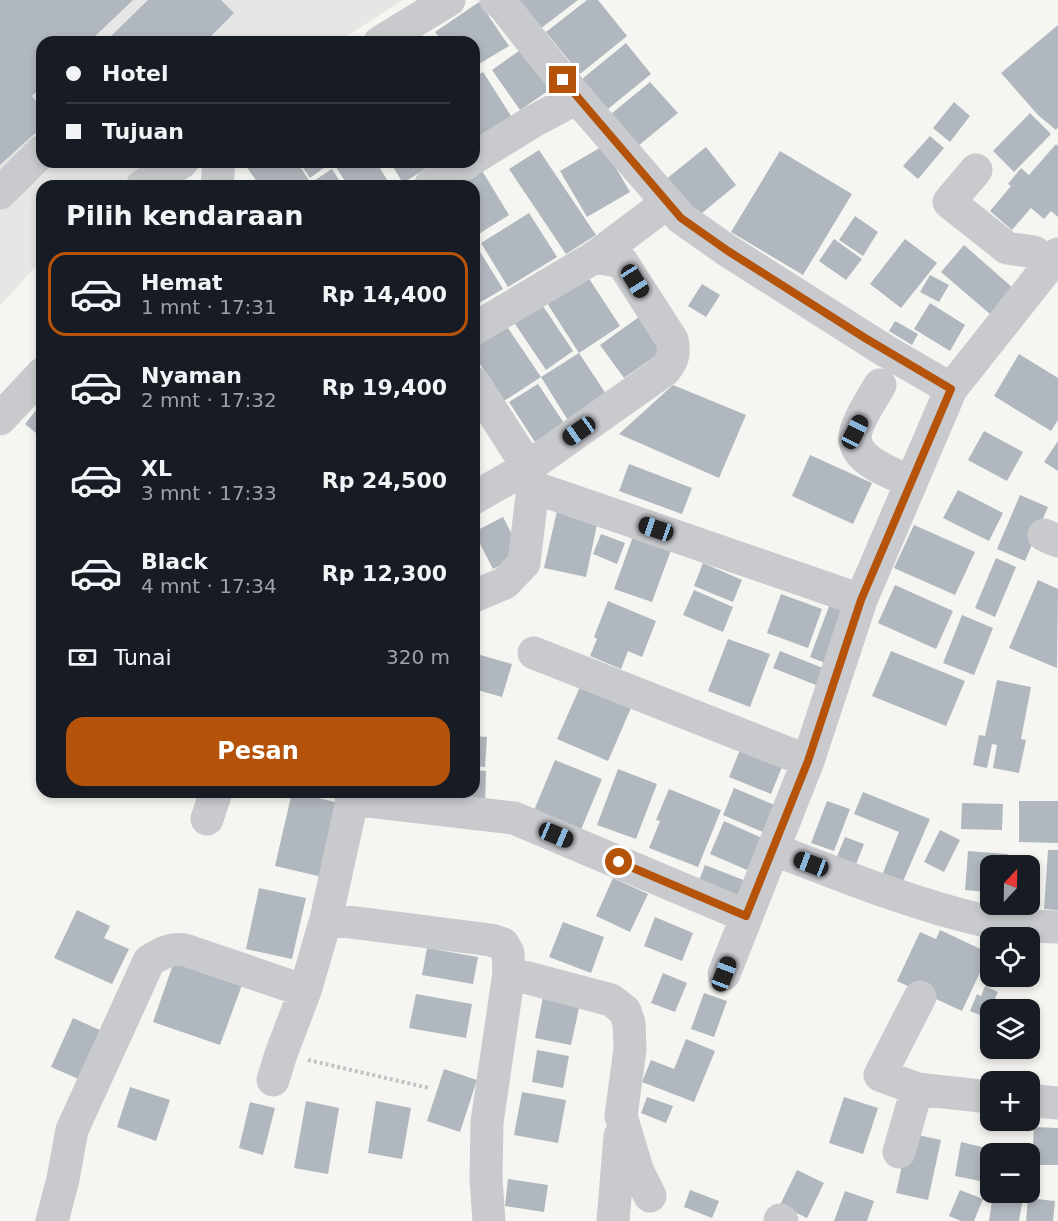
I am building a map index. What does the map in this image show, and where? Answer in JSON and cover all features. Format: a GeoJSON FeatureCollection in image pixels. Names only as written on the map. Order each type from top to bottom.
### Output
{"type":"FeatureCollection","features":[{"type":"Feature","properties":{"kind":"street"},"geometry":{"type":"LineString","coordinates":[[390,36],[449,0]]}},
{"type":"Feature","properties":{"kind":"street"},"geometry":{"type":"LineString","coordinates":[[496,0],[503,5],[577,98],[681,218],[728,251],[884,350],[951,389]]}},
{"type":"Feature","properties":{"kind":"street"},"geometry":{"type":"LineString","coordinates":[[480,154],[532,122],[577,98]]}},
{"type":"Feature","properties":{"kind":"street"},"geometry":{"type":"LineString","coordinates":[[0,193],[36,157]]}},
{"type":"Feature","properties":{"kind":"street"},"geometry":{"type":"LineString","coordinates":[[152,180],[172,168]]}},
{"type":"Feature","properties":{"kind":"street"},"geometry":{"type":"LineString","coordinates":[[440,180],[458,168]]}},
{"type":"Feature","properties":{"kind":"street"},"geometry":{"type":"LineString","coordinates":[[724,974],[808,761],[861,600],[951,389],[1054,259],[1034,252],[1006,248],[949,202],[976,170]]}},
{"type":"Feature","properties":{"kind":"street"},"geometry":{"type":"LineString","coordinates":[[480,324],[595,257],[667,203]]}},
{"type":"Feature","properties":{"kind":"street"},"geometry":{"type":"LineString","coordinates":[[480,496],[530,477],[665,370],[673,360],[675,350],[672,340],[622,262],[595,257]]}},
{"type":"Feature","properties":{"kind":"street"},"geometry":{"type":"LineString","coordinates":[[0,419],[36,380]]}},
{"type":"Feature","properties":{"kind":"street"},"geometry":{"type":"LineString","coordinates":[[880,385],[855,432],[858,450],[869,460],[910,481]]}},
{"type":"Feature","properties":{"kind":"street"},"geometry":{"type":"LineString","coordinates":[[480,393],[530,477],[525,563],[505,583],[480,594]]}},
{"type":"Feature","properties":{"kind":"street"},"geometry":{"type":"LineString","coordinates":[[530,477],[861,600]]}},
{"type":"Feature","properties":{"kind":"street"},"geometry":{"type":"LineString","coordinates":[[534,653],[808,761]]}},
{"type":"Feature","properties":{"kind":"street"},"geometry":{"type":"LineString","coordinates":[[277,1067],[305,991],[326,919],[352,798]]}},
{"type":"Feature","properties":{"kind":"street"},"geometry":{"type":"LineString","coordinates":[[374,798],[514,818],[746,916]]}},
{"type":"Feature","properties":{"kind":"street"},"geometry":{"type":"LineString","coordinates":[[773,849],[848,879],[939,908],[988,921],[1058,927]]}},
{"type":"Feature","properties":{"kind":"street"},"geometry":{"type":"LineString","coordinates":[[326,919],[491,940],[503,944],[508,952],[509,973],[487,1122],[486,1179],[489,1221]]}},
{"type":"Feature","properties":{"kind":"street"},"geometry":{"type":"LineString","coordinates":[[52,1221],[72,1130],[149,961],[162,952],[173,949],[185,950],[305,991]]}},
{"type":"Feature","properties":{"kind":"street"},"geometry":{"type":"LineString","coordinates":[[509,973],[611,1000],[625,1011],[629,1023],[630,1049],[621,1116],[613,1221]]}},
{"type":"Feature","properties":{"kind":"street"},"geometry":{"type":"LineString","coordinates":[[920,997],[880,1075],[917,1089],[980,1096]]}},
{"type":"Feature","properties":{"kind":"street"},"geometry":{"type":"LineString","coordinates":[[899,1152],[917,1089]]}},
{"type":"Feature","properties":{"kind":"street"},"geometry":{"type":"LineString","coordinates":[[1040,1101],[1058,1102]]}},
{"type":"Feature","properties":{"kind":"street"},"geometry":{"type":"LineString","coordinates":[[621,1116],[638,1172],[650,1196]]}},
{"type":"Feature","properties":{"kind":"path"},"geometry":{"type":"LineString","coordinates":[[277,1067],[429,1088]]}},
{"type":"Feature","properties":{"kind":"shaded area"},"geometry":{"type":"Polygon","coordinates":[[[0,0],[403,0],[347,36],[36,36],[36,168],[143,168],[124,180],[36,180],[36,266],[0,306],[0,0]]]}},
{"type":"Feature","properties":{"kind":"building"},"geometry":{"type":"Polygon","coordinates":[[[0,0],[133,0],[95,36],[36,36],[36,92],[32,96],[36,101],[36,132],[0,165],[0,0]]]}},
{"type":"Feature","properties":{"kind":"building"},"geometry":{"type":"Polygon","coordinates":[[[148,0],[221,0],[234,13],[211,36],[111,36],[148,0]]]}},
{"type":"Feature","properties":{"kind":"building"},"geometry":{"type":"Polygon","coordinates":[[[518,0],[578,0],[540,29],[518,0]]]}},
{"type":"Feature","properties":{"kind":"building"},"geometry":{"type":"Polygon","coordinates":[[[587,0],[598,0],[627,36],[580,74],[546,32],[587,0]]]}},
{"type":"Feature","properties":{"kind":"building"},"geometry":{"type":"Polygon","coordinates":[[[479,2],[509,46],[480,63],[480,36],[438,36],[435,32],[479,2]]]}},
{"type":"Feature","properties":{"kind":"building"},"geometry":{"type":"Polygon","coordinates":[[[1058,25],[1058,127],[1056,130],[1038,115],[1001,73],[1058,25]]]}},
{"type":"Feature","properties":{"kind":"building"},"geometry":{"type":"Polygon","coordinates":[[[626,43],[651,74],[608,109],[582,79],[626,43]]]}},
{"type":"Feature","properties":{"kind":"building"},"geometry":{"type":"Polygon","coordinates":[[[526,46],[554,87],[520,110],[492,70],[526,46]]]}},
{"type":"Feature","properties":{"kind":"building"},"geometry":{"type":"Polygon","coordinates":[[[483,72],[513,119],[482,139],[480,136],[480,74],[483,72]]]}},
{"type":"Feature","properties":{"kind":"building"},"geometry":{"type":"Polygon","coordinates":[[[650,82],[678,113],[638,146],[611,114],[650,82]]]}},
{"type":"Feature","properties":{"kind":"building"},"geometry":{"type":"Polygon","coordinates":[[[954,102],[970,116],[950,142],[933,128],[954,102]]]}},
{"type":"Feature","properties":{"kind":"building"},"geometry":{"type":"Polygon","coordinates":[[[1030,113],[1051,134],[1014,172],[993,151],[1030,113]]]}},
{"type":"Feature","properties":{"kind":"building"},"geometry":{"type":"Polygon","coordinates":[[[930,136],[944,148],[918,179],[903,166],[930,136]]]}},
{"type":"Feature","properties":{"kind":"building"},"geometry":{"type":"Polygon","coordinates":[[[1056,144],[1058,146],[1058,217],[1051,211],[1044,219],[1031,208],[1012,230],[990,211],[1011,186],[1008,184],[1021,168],[1029,175],[1056,144]]]}},
{"type":"Feature","properties":{"kind":"building"},"geometry":{"type":"Polygon","coordinates":[[[603,146],[630,192],[587,217],[560,171],[603,146]]]}},
{"type":"Feature","properties":{"kind":"building"},"geometry":{"type":"Polygon","coordinates":[[[706,147],[736,185],[696,218],[665,180],[706,147]]]}},
{"type":"Feature","properties":{"kind":"building"},"geometry":{"type":"Polygon","coordinates":[[[539,150],[596,235],[566,254],[509,169],[539,150]]]}},
{"type":"Feature","properties":{"kind":"building"},"geometry":{"type":"Polygon","coordinates":[[[780,151],[852,194],[803,275],[731,232],[780,151]]]}},
{"type":"Feature","properties":{"kind":"building"},"geometry":{"type":"Polygon","coordinates":[[[247,168],[301,168],[309,180],[256,180],[247,168]]]}},
{"type":"Feature","properties":{"kind":"building"},"geometry":{"type":"Polygon","coordinates":[[[303,168],[324,168],[310,178],[303,168]]]}},
{"type":"Feature","properties":{"kind":"building"},"geometry":{"type":"Polygon","coordinates":[[[337,168],[380,168],[387,180],[344,180],[337,168]]]}},
{"type":"Feature","properties":{"kind":"building"},"geometry":{"type":"Polygon","coordinates":[[[394,168],[427,168],[408,180],[401,180],[394,168]]]}},
{"type":"Feature","properties":{"kind":"building"},"geometry":{"type":"Polygon","coordinates":[[[332,169],[339,180],[315,180],[332,169]]]}},
{"type":"Feature","properties":{"kind":"building"},"geometry":{"type":"Polygon","coordinates":[[[481,169],[509,215],[480,233],[480,180],[464,180],[481,169]]]}},
{"type":"Feature","properties":{"kind":"building"},"geometry":{"type":"Polygon","coordinates":[[[529,213],[557,257],[508,287],[481,243],[529,213]]]}},
{"type":"Feature","properties":{"kind":"building"},"geometry":{"type":"Polygon","coordinates":[[[855,216],[878,232],[863,256],[839,240],[855,216]]]}},
{"type":"Feature","properties":{"kind":"building"},"geometry":{"type":"Polygon","coordinates":[[[834,239],[862,259],[846,280],[819,261],[834,239]]]}},
{"type":"Feature","properties":{"kind":"building"},"geometry":{"type":"Polygon","coordinates":[[[905,239],[937,263],[901,308],[870,284],[905,239]]]}},
{"type":"Feature","properties":{"kind":"building"},"geometry":{"type":"Polygon","coordinates":[[[964,245],[1013,288],[990,314],[941,272],[964,245]]]}},
{"type":"Feature","properties":{"kind":"building"},"geometry":{"type":"Polygon","coordinates":[[[480,252],[503,289],[480,302],[480,252]]]}},
{"type":"Feature","properties":{"kind":"building"},"geometry":{"type":"Polygon","coordinates":[[[586,274],[620,326],[579,353],[545,300],[586,274]]]}},
{"type":"Feature","properties":{"kind":"building"},"geometry":{"type":"Polygon","coordinates":[[[930,275],[949,285],[939,302],[920,292],[930,275]]]}},
{"type":"Feature","properties":{"kind":"building"},"geometry":{"type":"Polygon","coordinates":[[[702,284],[720,295],[706,317],[688,306],[702,284]]]}},
{"type":"Feature","properties":{"kind":"building"},"geometry":{"type":"Polygon","coordinates":[[[541,303],[573,351],[546,370],[513,321],[541,303]]]}},
{"type":"Feature","properties":{"kind":"building"},"geometry":{"type":"Polygon","coordinates":[[[930,303],[965,325],[950,351],[914,329],[930,303]]]}},
{"type":"Feature","properties":{"kind":"building"},"geometry":{"type":"Polygon","coordinates":[[[639,317],[663,351],[624,378],[600,345],[639,317]]]}},
{"type":"Feature","properties":{"kind":"building"},"geometry":{"type":"Polygon","coordinates":[[[895,321],[918,334],[912,345],[889,331],[895,321]]]}},
{"type":"Feature","properties":{"kind":"building"},"geometry":{"type":"Polygon","coordinates":[[[506,325],[541,377],[504,401],[480,364],[480,342],[506,325]]]}},
{"type":"Feature","properties":{"kind":"building"},"geometry":{"type":"Polygon","coordinates":[[[579,353],[608,397],[569,422],[541,377],[579,353]]]}},
{"type":"Feature","properties":{"kind":"building"},"geometry":{"type":"Polygon","coordinates":[[[1019,354],[1058,378],[1058,420],[1051,431],[994,396],[1019,354]]]}},
{"type":"Feature","properties":{"kind":"building"},"geometry":{"type":"Polygon","coordinates":[[[538,384],[564,423],[535,442],[509,402],[538,384]]]}},
{"type":"Feature","properties":{"kind":"building"},"geometry":{"type":"Polygon","coordinates":[[[673,385],[746,415],[719,478],[619,434],[673,385]]]}},
{"type":"Feature","properties":{"kind":"building"},"geometry":{"type":"Polygon","coordinates":[[[36,410],[36,433],[25,424],[36,410]]]}},
{"type":"Feature","properties":{"kind":"building"},"geometry":{"type":"Polygon","coordinates":[[[984,431],[1023,452],[1007,481],[968,460],[984,431]]]}},
{"type":"Feature","properties":{"kind":"building"},"geometry":{"type":"Polygon","coordinates":[[[1058,441],[1058,471],[1044,462],[1058,441]]]}},
{"type":"Feature","properties":{"kind":"building"},"geometry":{"type":"Polygon","coordinates":[[[810,455],[872,483],[853,524],[792,496],[810,455]]]}},
{"type":"Feature","properties":{"kind":"building"},"geometry":{"type":"Polygon","coordinates":[[[629,464],[692,488],[682,514],[619,491],[629,464]]]}},
{"type":"Feature","properties":{"kind":"building"},"geometry":{"type":"Polygon","coordinates":[[[958,490],[1003,513],[989,541],[943,518],[958,490]]]}},
{"type":"Feature","properties":{"kind":"building"},"geometry":{"type":"Polygon","coordinates":[[[1020,495],[1048,507],[1025,561],[997,549],[1020,495]]]}},
{"type":"Feature","properties":{"kind":"building"},"geometry":{"type":"Polygon","coordinates":[[[557,511],[598,520],[586,577],[544,568],[557,511]]]}},
{"type":"Feature","properties":{"kind":"building"},"geometry":{"type":"Polygon","coordinates":[[[503,517],[522,554],[493,569],[480,544],[480,529],[503,517]]]}},
{"type":"Feature","properties":{"kind":"building"},"geometry":{"type":"Polygon","coordinates":[[[914,525],[975,552],[955,595],[894,568],[914,525]]]}},
{"type":"Feature","properties":{"kind":"building"},"geometry":{"type":"Polygon","coordinates":[[[636,528],[674,542],[652,602],[614,589],[636,528]]]}},
{"type":"Feature","properties":{"kind":"building"},"geometry":{"type":"Polygon","coordinates":[[[601,534],[625,543],[617,564],[593,554],[601,534]]]}},
{"type":"Feature","properties":{"kind":"building"},"geometry":{"type":"Polygon","coordinates":[[[996,558],[1016,567],[995,617],[975,608],[996,558]]]}},
{"type":"Feature","properties":{"kind":"building"},"geometry":{"type":"Polygon","coordinates":[[[703,563],[742,580],[733,602],[694,586],[703,563]]]}},
{"type":"Feature","properties":{"kind":"building"},"geometry":{"type":"Polygon","coordinates":[[[1038,580],[1058,589],[1057,668],[1009,648],[1038,580]]]}},
{"type":"Feature","properties":{"kind":"building"},"geometry":{"type":"Polygon","coordinates":[[[895,585],[953,611],[936,649],[878,623],[895,585]]]}},
{"type":"Feature","properties":{"kind":"building"},"geometry":{"type":"Polygon","coordinates":[[[694,590],[733,607],[723,632],[683,615],[694,590]]]}},
{"type":"Feature","properties":{"kind":"building"},"geometry":{"type":"Polygon","coordinates":[[[781,594],[822,609],[808,648],[767,633],[781,594]]]}},
{"type":"Feature","properties":{"kind":"building"},"geometry":{"type":"Polygon","coordinates":[[[608,601],[656,621],[642,657],[628,651],[621,669],[590,656],[597,639],[594,637],[608,601]]]}},
{"type":"Feature","properties":{"kind":"building"},"geometry":{"type":"Polygon","coordinates":[[[831,601],[855,610],[833,666],[810,657],[831,601]]]}},
{"type":"Feature","properties":{"kind":"building"},"geometry":{"type":"Polygon","coordinates":[[[962,615],[993,628],[974,675],[943,663],[962,615]]]}},
{"type":"Feature","properties":{"kind":"building"},"geometry":{"type":"Polygon","coordinates":[[[728,639],[770,654],[750,707],[708,691],[728,639]]]}},
{"type":"Feature","properties":{"kind":"building"},"geometry":{"type":"Polygon","coordinates":[[[780,651],[833,672],[826,689],[773,668],[780,651]]]}},
{"type":"Feature","properties":{"kind":"building"},"geometry":{"type":"Polygon","coordinates":[[[891,651],[965,681],[946,726],[872,696],[891,651]]]}},
{"type":"Feature","properties":{"kind":"building"},"geometry":{"type":"Polygon","coordinates":[[[480,655],[512,664],[502,697],[480,691],[480,655]]]}},
{"type":"Feature","properties":{"kind":"building"},"geometry":{"type":"Polygon","coordinates":[[[583,680],[634,701],[608,761],[557,739],[583,680]]]}},
{"type":"Feature","properties":{"kind":"building"},"geometry":{"type":"Polygon","coordinates":[[[997,680],[1031,687],[1021,739],[1026,740],[1019,773],[993,768],[997,745],[992,744],[987,768],[973,765],[979,735],[985,736],[997,680]]]}},
{"type":"Feature","properties":{"kind":"building"},"geometry":{"type":"Polygon","coordinates":[[[480,736],[487,737],[485,767],[480,767],[480,736]]]}},
{"type":"Feature","properties":{"kind":"building"},"geometry":{"type":"Polygon","coordinates":[[[742,745],[784,762],[771,794],[729,777],[742,745]]]}},
{"type":"Feature","properties":{"kind":"building"},"geometry":{"type":"Polygon","coordinates":[[[555,760],[602,779],[580,832],[533,813],[555,760]]]}},
{"type":"Feature","properties":{"kind":"building"},"geometry":{"type":"Polygon","coordinates":[[[618,769],[657,784],[636,839],[597,825],[618,769]]]}},
{"type":"Feature","properties":{"kind":"building"},"geometry":{"type":"Polygon","coordinates":[[[480,770],[486,771],[485,804],[436,798],[480,798],[480,770]]]}},
{"type":"Feature","properties":{"kind":"building"},"geometry":{"type":"Polygon","coordinates":[[[734,788],[782,808],[770,835],[723,815],[734,788]]]}},
{"type":"Feature","properties":{"kind":"building"},"geometry":{"type":"Polygon","coordinates":[[[669,789],[721,810],[698,867],[649,848],[660,821],[656,820],[669,789]]]}},
{"type":"Feature","properties":{"kind":"building"},"geometry":{"type":"Polygon","coordinates":[[[863,792],[930,819],[901,886],[881,878],[899,832],[854,814],[863,792]]]}},
{"type":"Feature","properties":{"kind":"building"},"geometry":{"type":"Polygon","coordinates":[[[291,798],[318,798],[348,805],[331,879],[275,866],[291,798]]]}},
{"type":"Feature","properties":{"kind":"building"},"geometry":{"type":"Polygon","coordinates":[[[827,801],[850,809],[834,851],[811,843],[827,801]]]}},
{"type":"Feature","properties":{"kind":"building"},"geometry":{"type":"Polygon","coordinates":[[[1019,801],[1058,801],[1058,843],[1019,842],[1019,801]]]}},
{"type":"Feature","properties":{"kind":"building"},"geometry":{"type":"Polygon","coordinates":[[[962,803],[1003,804],[1002,830],[961,829],[962,803]]]}},
{"type":"Feature","properties":{"kind":"building"},"geometry":{"type":"Polygon","coordinates":[[[724,821],[762,838],[747,870],[710,854],[724,821]]]}},
{"type":"Feature","properties":{"kind":"building"},"geometry":{"type":"Polygon","coordinates":[[[940,830],[960,840],[944,872],[924,862],[940,830]]]}},
{"type":"Feature","properties":{"kind":"building"},"geometry":{"type":"Polygon","coordinates":[[[845,837],[864,844],[853,872],[834,864],[845,837]]]}},
{"type":"Feature","properties":{"kind":"building"},"geometry":{"type":"Polygon","coordinates":[[[1048,850],[1058,850],[1058,910],[1044,909],[1048,850]]]}},
{"type":"Feature","properties":{"kind":"building"},"geometry":{"type":"Polygon","coordinates":[[[968,851],[1008,854],[980,855],[980,891],[965,890],[968,851]]]}},
{"type":"Feature","properties":{"kind":"building"},"geometry":{"type":"Polygon","coordinates":[[[705,865],[746,881],[739,899],[698,883],[705,865]]]}},
{"type":"Feature","properties":{"kind":"building"},"geometry":{"type":"Polygon","coordinates":[[[613,878],[648,894],[630,932],[596,916],[613,878]]]}},
{"type":"Feature","properties":{"kind":"building"},"geometry":{"type":"Polygon","coordinates":[[[259,888],[306,898],[292,959],[246,949],[259,888]]]}},
{"type":"Feature","properties":{"kind":"building"},"geometry":{"type":"Polygon","coordinates":[[[77,910],[110,926],[104,938],[129,949],[112,984],[54,958],[77,910]]]}},
{"type":"Feature","properties":{"kind":"building"},"geometry":{"type":"Polygon","coordinates":[[[655,917],[693,933],[682,961],[644,946],[655,917]]]}},
{"type":"Feature","properties":{"kind":"building"},"geometry":{"type":"Polygon","coordinates":[[[563,922],[604,937],[591,973],[549,957],[563,922]]]}},
{"type":"Feature","properties":{"kind":"building"},"geometry":{"type":"Polygon","coordinates":[[[940,930],[980,949],[980,972],[962,1011],[897,981],[920,932],[936,939],[940,930]]]}},
{"type":"Feature","properties":{"kind":"building"},"geometry":{"type":"Polygon","coordinates":[[[427,948],[478,957],[473,984],[422,975],[427,948]]]}},
{"type":"Feature","properties":{"kind":"building"},"geometry":{"type":"Polygon","coordinates":[[[178,950],[246,974],[220,1045],[153,1022],[178,950]]]}},
{"type":"Feature","properties":{"kind":"building"},"geometry":{"type":"Polygon","coordinates":[[[663,973],[687,983],[675,1012],[651,1003],[663,973]]]}},
{"type":"Feature","properties":{"kind":"building"},"geometry":{"type":"Polygon","coordinates":[[[985,987],[998,992],[995,999],[980,999],[980,1015],[970,1011],[977,994],[981,996],[985,987]]]}},
{"type":"Feature","properties":{"kind":"building"},"geometry":{"type":"Polygon","coordinates":[[[544,992],[581,999],[571,1045],[535,1038],[544,992]]]}},
{"type":"Feature","properties":{"kind":"building"},"geometry":{"type":"Polygon","coordinates":[[[704,993],[727,1001],[714,1037],[691,1029],[704,993]]]}},
{"type":"Feature","properties":{"kind":"building"},"geometry":{"type":"Polygon","coordinates":[[[416,994],[472,1004],[466,1038],[409,1028],[416,994]]]}},
{"type":"Feature","properties":{"kind":"building"},"geometry":{"type":"Polygon","coordinates":[[[73,1018],[111,1035],[90,1084],[51,1067],[73,1018]]]}},
{"type":"Feature","properties":{"kind":"building"},"geometry":{"type":"Polygon","coordinates":[[[686,1039],[715,1051],[694,1102],[642,1082],[651,1060],[674,1069],[686,1039]]]}},
{"type":"Feature","properties":{"kind":"building"},"geometry":{"type":"Polygon","coordinates":[[[537,1050],[569,1056],[563,1088],[532,1082],[537,1050]]]}},
{"type":"Feature","properties":{"kind":"building"},"geometry":{"type":"Polygon","coordinates":[[[444,1069],[477,1080],[460,1132],[427,1121],[444,1069]]]}},
{"type":"Feature","properties":{"kind":"building"},"geometry":{"type":"Polygon","coordinates":[[[130,1087],[170,1100],[156,1141],[117,1127],[130,1087]]]}},
{"type":"Feature","properties":{"kind":"building"},"geometry":{"type":"Polygon","coordinates":[[[522,1092],[566,1100],[558,1143],[514,1135],[522,1092]]]}},
{"type":"Feature","properties":{"kind":"building"},"geometry":{"type":"Polygon","coordinates":[[[647,1097],[673,1106],[666,1123],[641,1113],[647,1097]]]}},
{"type":"Feature","properties":{"kind":"building"},"geometry":{"type":"Polygon","coordinates":[[[844,1097],[878,1108],[863,1154],[829,1143],[844,1097]]]}},
{"type":"Feature","properties":{"kind":"building"},"geometry":{"type":"Polygon","coordinates":[[[306,1101],[339,1108],[328,1174],[294,1168],[306,1101]]]}},
{"type":"Feature","properties":{"kind":"building"},"geometry":{"type":"Polygon","coordinates":[[[376,1101],[411,1108],[402,1159],[368,1153],[376,1101]]]}},
{"type":"Feature","properties":{"kind":"building"},"geometry":{"type":"Polygon","coordinates":[[[250,1102],[275,1108],[263,1155],[239,1148],[250,1102]]]}},
{"type":"Feature","properties":{"kind":"building"},"geometry":{"type":"Polygon","coordinates":[[[1040,1127],[1058,1128],[1058,1165],[1040,1165],[1040,1143],[1033,1143],[1034,1131],[1040,1131],[1040,1127]]]}},
{"type":"Feature","properties":{"kind":"building"},"geometry":{"type":"Polygon","coordinates":[[[909,1133],[941,1140],[928,1200],[896,1193],[909,1133]]]}},
{"type":"Feature","properties":{"kind":"building"},"geometry":{"type":"Polygon","coordinates":[[[961,1142],[980,1147],[980,1181],[955,1176],[961,1142]]]}},
{"type":"Feature","properties":{"kind":"building"},"geometry":{"type":"Polygon","coordinates":[[[797,1170],[824,1183],[807,1218],[780,1205],[797,1170]]]}},
{"type":"Feature","properties":{"kind":"building"},"geometry":{"type":"Polygon","coordinates":[[[508,1179],[548,1185],[544,1212],[505,1206],[508,1179]]]}},
{"type":"Feature","properties":{"kind":"building"},"geometry":{"type":"Polygon","coordinates":[[[690,1190],[719,1201],[712,1218],[684,1207],[690,1190]]]}},
{"type":"Feature","properties":{"kind":"building"},"geometry":{"type":"Polygon","coordinates":[[[960,1190],[980,1198],[981,1203],[974,1221],[961,1221],[949,1216],[960,1190]]]}},
{"type":"Feature","properties":{"kind":"building"},"geometry":{"type":"Polygon","coordinates":[[[845,1191],[874,1201],[867,1221],[834,1221],[845,1191]]]}},
{"type":"Feature","properties":{"kind":"building"},"geometry":{"type":"Polygon","coordinates":[[[1040,1199],[1055,1201],[1053,1221],[1026,1221],[1028,1203],[1040,1203],[1040,1199]]]}},
{"type":"Feature","properties":{"kind":"building"},"geometry":{"type":"Polygon","coordinates":[[[992,1203],[1022,1203],[1019,1221],[989,1221],[992,1203]]]}},
{"type":"Feature","properties":{"kind":"route"},"geometry":{"type":"LineString","coordinates":[[563,80],[689,225],[884,350],[951,389],[861,600],[808,761],[746,916],[619,862]]}}]}
